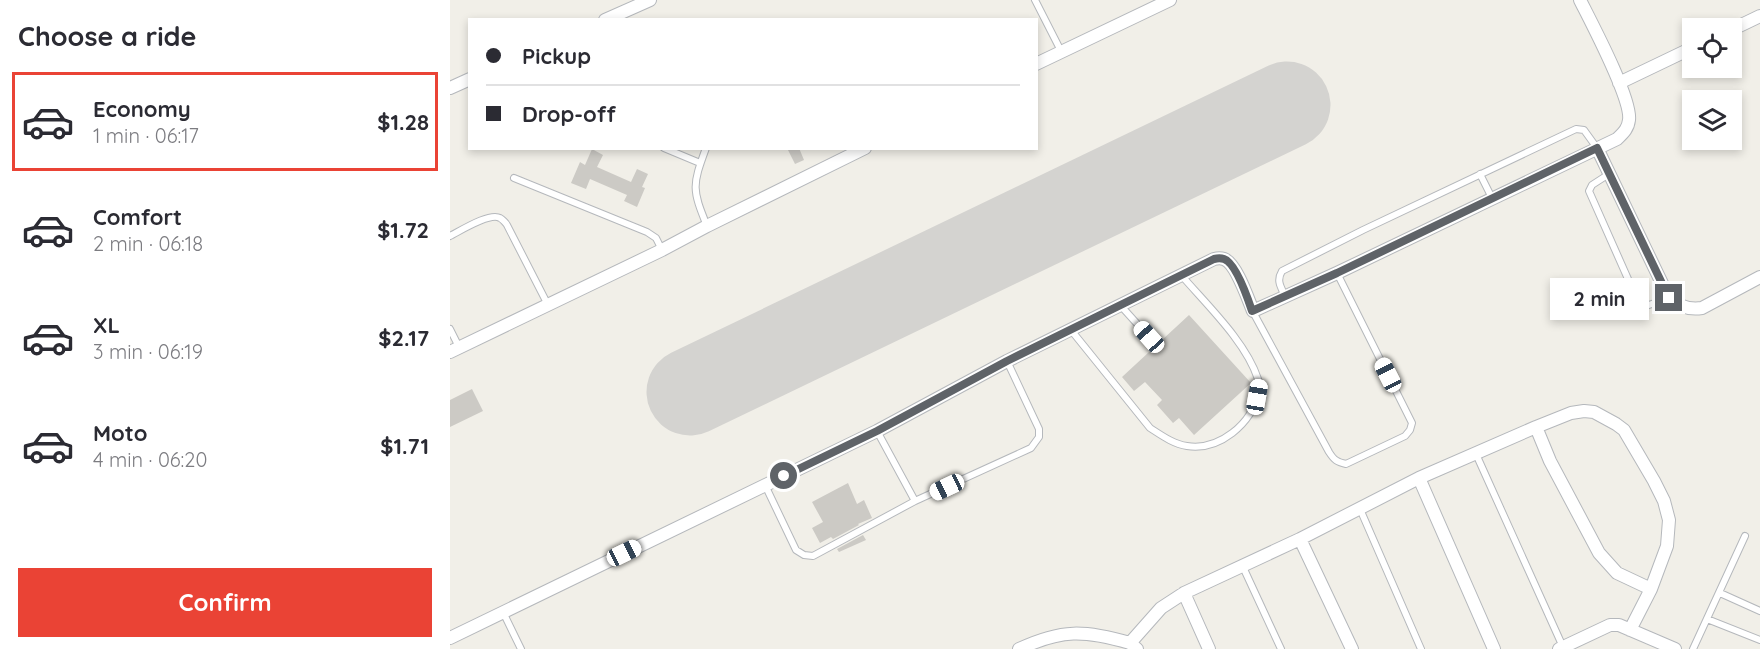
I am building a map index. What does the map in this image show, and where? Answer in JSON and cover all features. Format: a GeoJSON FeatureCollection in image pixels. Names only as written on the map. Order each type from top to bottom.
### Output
{"type":"FeatureCollection","features":[{"type":"Feature","properties":{"kind":"street"},"geometry":{"type":"LineString","coordinates":[[607,18],[620,6],[650,0]]}},
{"type":"Feature","properties":{"kind":"street"},"geometry":{"type":"LineString","coordinates":[[1038,62],[1170,0]]}},
{"type":"Feature","properties":{"kind":"street"},"geometry":{"type":"LineString","coordinates":[[450,638],[877,431],[1007,361],[1214,259],[1223,258],[1235,269],[1252,311],[1337,273],[1617,138],[1626,130],[1629,109],[1580,0]]}},
{"type":"Feature","properties":{"kind":"street"},"geometry":{"type":"LineString","coordinates":[[1742,25],[1760,16]]}},
{"type":"Feature","properties":{"kind":"street"},"geometry":{"type":"LineString","coordinates":[[1619,83],[1682,53]]}},
{"type":"Feature","properties":{"kind":"street"},"geometry":{"type":"LineString","coordinates":[[450,88],[468,80]]}},
{"type":"Feature","properties":{"kind":"street"},"geometry":{"type":"LineString","coordinates":[[1597,148],[1669,298],[1676,304],[1695,309],[1702,308],[1760,277]]}},
{"type":"Feature","properties":{"kind":"street"},"geometry":{"type":"LineString","coordinates":[[455,349],[662,250],[861,150]]}},
{"type":"Feature","properties":{"kind":"street"},"geometry":{"type":"LineString","coordinates":[[1019,649],[1060,634],[1078,633],[1104,636],[1133,646],[1161,608],[1184,592],[1243,567],[1419,478],[1536,427],[1571,413],[1584,411],[1594,412],[1624,430],[1664,501],[1669,520],[1667,546],[1651,588],[1630,630]]}},
{"type":"Feature","properties":{"kind":"street"},"geometry":{"type":"LineString","coordinates":[[1536,427],[1550,461],[1599,553],[1617,573],[1651,588]]}},
{"type":"Feature","properties":{"kind":"street"},"geometry":{"type":"LineString","coordinates":[[1419,478],[1494,649]]}},
{"type":"Feature","properties":{"kind":"street"},"geometry":{"type":"LineString","coordinates":[[1300,539],[1352,649]]}},
{"type":"Feature","properties":{"kind":"street"},"geometry":{"type":"LineString","coordinates":[[1184,592],[1209,649]]}},
{"type":"Feature","properties":{"kind":"street"},"geometry":{"type":"LineString","coordinates":[[1561,648],[1610,625],[1619,625],[1675,649]]}},
{"type":"Feature","properties":{"kind":"lane"},"geometry":{"type":"LineString","coordinates":[[1035,0],[1061,51]]}},
{"type":"Feature","properties":{"kind":"lane"},"geometry":{"type":"LineString","coordinates":[[1285,296],[1279,283],[1282,271],[1480,174],[1576,129],[1584,130],[1597,148]]}},
{"type":"Feature","properties":{"kind":"lane"},"geometry":{"type":"LineString","coordinates":[[668,150],[700,164]]}},
{"type":"Feature","properties":{"kind":"lane"},"geometry":{"type":"LineString","coordinates":[[705,150],[696,178],[695,197],[707,226]]}},
{"type":"Feature","properties":{"kind":"lane"},"geometry":{"type":"LineString","coordinates":[[1480,174],[1492,198]]}},
{"type":"Feature","properties":{"kind":"lane"},"geometry":{"type":"LineString","coordinates":[[1609,174],[1592,184],[1589,190],[1636,297],[1646,306],[1669,298]]}},
{"type":"Feature","properties":{"kind":"lane"},"geometry":{"type":"LineString","coordinates":[[514,178],[647,232],[656,238],[662,250]]}},
{"type":"Feature","properties":{"kind":"lane"},"geometry":{"type":"LineString","coordinates":[[450,236],[484,219],[501,218],[507,225],[548,305]]}},
{"type":"Feature","properties":{"kind":"lane"},"geometry":{"type":"LineString","coordinates":[[1252,311],[1333,459],[1346,464],[1405,436],[1412,423],[1337,273]]}},
{"type":"Feature","properties":{"kind":"lane"},"geometry":{"type":"LineString","coordinates":[[1071,330],[1150,428],[1166,439],[1185,446],[1203,447],[1216,442],[1237,429],[1247,418],[1254,407],[1260,382],[1248,355],[1181,275]]}},
{"type":"Feature","properties":{"kind":"lane"},"geometry":{"type":"LineString","coordinates":[[1120,305],[1149,337]]}},
{"type":"Feature","properties":{"kind":"lane"},"geometry":{"type":"LineString","coordinates":[[450,329],[455,349]]}},
{"type":"Feature","properties":{"kind":"lane"},"geometry":{"type":"LineString","coordinates":[[765,485],[796,550],[804,555],[813,556],[915,501],[1031,448],[1039,436],[1039,429],[1007,361]]}},
{"type":"Feature","properties":{"kind":"lane"},"geometry":{"type":"LineString","coordinates":[[877,431],[915,501]]}},
{"type":"Feature","properties":{"kind":"lane"},"geometry":{"type":"LineString","coordinates":[[1476,454],[1561,648]]}},
{"type":"Feature","properties":{"kind":"lane"},"geometry":{"type":"LineString","coordinates":[[1360,509],[1421,649]]}},
{"type":"Feature","properties":{"kind":"lane"},"geometry":{"type":"LineString","coordinates":[[1693,649],[1745,536]]}},
{"type":"Feature","properties":{"kind":"lane"},"geometry":{"type":"LineString","coordinates":[[1243,567],[1281,649]]}},
{"type":"Feature","properties":{"kind":"lane"},"geometry":{"type":"LineString","coordinates":[[1720,593],[1760,611]]}},
{"type":"Feature","properties":{"kind":"lane"},"geometry":{"type":"LineString","coordinates":[[503,611],[521,649]]}},
{"type":"Feature","properties":{"kind":"lane"},"geometry":{"type":"LineString","coordinates":[[1707,619],[1760,640]]}},
{"type":"Feature","properties":{"kind":"building"},"geometry":{"type":"Polygon","coordinates":[[[592,150],[594,150],[603,155],[597,167],[631,182],[637,169],[648,174],[637,207],[624,201],[627,195],[590,179],[586,189],[571,183],[580,162],[585,165],[592,150]]]}},
{"type":"Feature","properties":{"kind":"building"},"geometry":{"type":"Polygon","coordinates":[[[788,150],[800,150],[804,160],[795,164],[788,150]]]}},
{"type":"Feature","properties":{"kind":"building"},"geometry":{"type":"Polygon","coordinates":[[[1189,315],[1251,383],[1194,435],[1179,418],[1173,423],[1157,405],[1162,400],[1145,382],[1134,391],[1122,377],[1189,315]]]}},
{"type":"Feature","properties":{"kind":"building"},"geometry":{"type":"Polygon","coordinates":[[[472,389],[483,411],[450,427],[450,400],[472,389]]]}},
{"type":"Feature","properties":{"kind":"building"},"geometry":{"type":"Polygon","coordinates":[[[848,483],[857,504],[864,500],[872,518],[833,539],[831,537],[820,543],[812,528],[823,522],[812,502],[848,483]]]}},
{"type":"Feature","properties":{"kind":"building"},"geometry":{"type":"Polygon","coordinates":[[[863,535],[866,540],[839,552],[837,549],[863,535]]]}},
{"type":"Feature","properties":{"kind":"runway"},"geometry":{"type":"LineString","coordinates":[[690,392],[1287,105]]}},
{"type":"Feature","properties":{"kind":"route"},"geometry":{"type":"LineString","coordinates":[[784,476],[877,431],[1007,361],[1214,259],[1223,258],[1235,269],[1252,311],[1337,273],[1597,148],[1669,298]]}}]}
